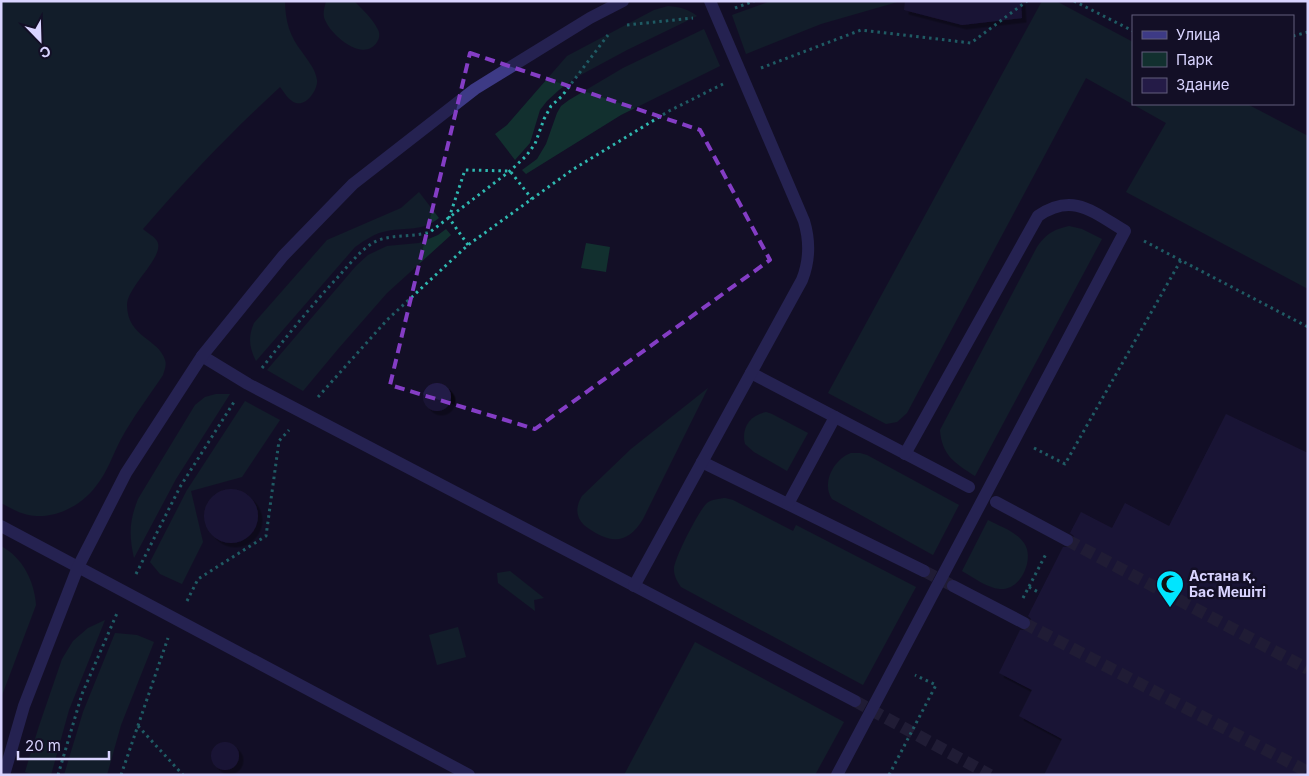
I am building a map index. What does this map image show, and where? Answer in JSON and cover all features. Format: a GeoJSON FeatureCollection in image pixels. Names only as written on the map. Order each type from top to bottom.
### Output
{"type":"FeatureCollection","features":[{"type":"Feature","properties":{"kind":"lane"},"geometry":{"type":"LineString","coordinates":[[4,775],[24,706],[78,567],[126,473],[202,356],[283,256],[353,184],[475,89],[590,18],[623,1]]}},
{"type":"Feature","properties":{"kind":"lane"},"geometry":{"type":"LineString","coordinates":[[634,586],[802,280],[807,267],[809,248],[804,220],[710,1]]}},
{"type":"Feature","properties":{"kind":"lane"},"geometry":{"type":"LineString","coordinates":[[836,775],[1126,231],[1081,206],[1064,204],[1055,206],[1038,216],[905,454]]}},
{"type":"Feature","properties":{"kind":"lane"},"geometry":{"type":"LineString","coordinates":[[202,356],[248,384],[855,701]]}},
{"type":"Feature","properties":{"kind":"lane"},"geometry":{"type":"LineString","coordinates":[[751,373],[969,487]]}},
{"type":"Feature","properties":{"kind":"lane"},"geometry":{"type":"LineString","coordinates":[[788,504],[835,417]]}},
{"type":"Feature","properties":{"kind":"lane"},"geometry":{"type":"LineString","coordinates":[[702,462],[924,571]]}},
{"type":"Feature","properties":{"kind":"lane"},"geometry":{"type":"LineString","coordinates":[[996,502],[1062,537]]}},
{"type":"Feature","properties":{"kind":"lane"},"geometry":{"type":"LineString","coordinates":[[1,526],[469,775]]}},
{"type":"Feature","properties":{"kind":"lane"},"geometry":{"type":"LineString","coordinates":[[953,586],[1018,620]]}},
{"type":"Feature","properties":{"kind":"path"},"geometry":{"type":"LineString","coordinates":[[624,25],[716,16],[754,1]]}},
{"type":"Feature","properties":{"kind":"path"},"geometry":{"type":"LineString","coordinates":[[121,775],[168,638],[198,579],[266,536],[279,441],[387,320],[468,245],[572,170],[668,111],[742,76],[861,30],[971,43],[1027,1]]}},
{"type":"Feature","properties":{"kind":"path"},"geometry":{"type":"LineString","coordinates":[[1074,1],[1132,30]]}},
{"type":"Feature","properties":{"kind":"path"},"geometry":{"type":"LineString","coordinates":[[1294,36],[1308,32]]}},
{"type":"Feature","properties":{"kind":"path"},"geometry":{"type":"LineString","coordinates":[[58,775],[82,694],[126,592],[180,488],[233,403],[304,314],[357,256],[371,244],[383,239],[419,236],[430,232],[510,171],[526,156],[535,144],[551,106],[562,96],[609,34]]}},
{"type":"Feature","properties":{"kind":"path"},"geometry":{"type":"LineString","coordinates":[[449,218],[464,170],[510,171]]}},
{"type":"Feature","properties":{"kind":"path"},"geometry":{"type":"LineString","coordinates":[[510,171],[532,199]]}},
{"type":"Feature","properties":{"kind":"path"},"geometry":{"type":"LineString","coordinates":[[449,218],[468,245]]}},
{"type":"Feature","properties":{"kind":"path"},"geometry":{"type":"LineString","coordinates":[[1126,231],[1308,327]]}},
{"type":"Feature","properties":{"kind":"path"},"geometry":{"type":"LineString","coordinates":[[1015,438],[1065,464],[1181,260]]}},
{"type":"Feature","properties":{"kind":"path"},"geometry":{"type":"LineString","coordinates":[[1018,620],[1029,587],[1062,537]]}},
{"type":"Feature","properties":{"kind":"path"},"geometry":{"type":"LineString","coordinates":[[1029,587],[1040,593]]}},
{"type":"Feature","properties":{"kind":"path"},"geometry":{"type":"LineString","coordinates":[[889,775],[936,686],[895,665]]}},
{"type":"Feature","properties":{"kind":"path"},"geometry":{"type":"LineString","coordinates":[[138,726],[183,775]]}},
{"type":"Feature","properties":{"kind":"highlighted area"},"geometry":{"type":"Polygon","coordinates":[[[470,53],[700,130],[770,260],[535,429],[390,385],[470,53]]]}},
{"type":"Feature","properties":{"kind":"green space"},"geometry":{"type":"Polygon","coordinates":[[[1,1],[285,1],[287,22],[291,35],[313,68],[317,80],[316,88],[311,96],[300,103],[291,100],[280,87],[209,156],[143,229],[156,239],[158,247],[156,255],[129,297],[127,305],[128,316],[137,331],[162,353],[166,364],[163,375],[121,439],[100,481],[91,492],[70,508],[45,516],[27,515],[1,503],[1,1]]]}},
{"type":"Feature","properties":{"kind":"green space"},"geometry":{"type":"Polygon","coordinates":[[[326,1],[354,1],[370,17],[377,28],[379,38],[377,42],[371,48],[363,50],[347,44],[339,38],[327,24],[324,17],[326,1]]]}},
{"type":"Feature","properties":{"kind":"green space"},"geometry":{"type":"Polygon","coordinates":[[[771,1],[901,1],[821,24],[746,54],[732,15],[771,1]]]}},
{"type":"Feature","properties":{"kind":"green space"},"geometry":{"type":"Polygon","coordinates":[[[1042,1],[1056,1],[1132,41],[1132,104],[1086,78],[907,413],[897,422],[886,424],[828,393],[1042,1]]]}},
{"type":"Feature","properties":{"kind":"green space"},"geometry":{"type":"Polygon","coordinates":[[[668,6],[684,9],[697,16],[627,50],[575,78],[559,90],[540,110],[530,143],[515,160],[495,134],[507,125],[567,56],[654,10],[668,6]]]}},
{"type":"Feature","properties":{"kind":"green space"},"geometry":{"type":"Polygon","coordinates":[[[704,29],[720,66],[621,115],[526,174],[522,170],[537,159],[546,144],[561,106],[623,68],[704,29]]]}},
{"type":"Feature","properties":{"kind":"green space"},"geometry":{"type":"Polygon","coordinates":[[[1134,105],[1249,105],[1308,136],[1308,289],[1126,192],[1166,123],[1134,105]]]}},
{"type":"Feature","properties":{"kind":"green space"},"geometry":{"type":"Polygon","coordinates":[[[419,192],[439,218],[420,227],[378,233],[355,247],[256,361],[250,342],[254,323],[327,240],[401,208],[419,192]]]}},
{"type":"Feature","properties":{"kind":"green space"},"geometry":{"type":"Polygon","coordinates":[[[1069,226],[1082,229],[1102,239],[975,476],[956,463],[947,453],[941,439],[940,430],[1037,247],[1051,233],[1069,226]]]}},
{"type":"Feature","properties":{"kind":"green space"},"geometry":{"type":"Polygon","coordinates":[[[446,229],[451,235],[387,293],[303,391],[267,370],[356,266],[368,255],[387,246],[419,243],[438,235],[446,229]]]}},
{"type":"Feature","properties":{"kind":"green space"},"geometry":{"type":"Polygon","coordinates":[[[586,243],[610,247],[606,272],[581,268],[586,243]]]}},
{"type":"Feature","properties":{"kind":"green space"},"geometry":{"type":"Polygon","coordinates":[[[708,388],[637,528],[623,538],[616,539],[601,536],[584,525],[577,511],[582,496],[631,449],[708,388]]]}},
{"type":"Feature","properties":{"kind":"green space"},"geometry":{"type":"Polygon","coordinates":[[[216,394],[230,394],[176,479],[134,558],[131,528],[138,499],[195,405],[205,397],[216,394]]]}},
{"type":"Feature","properties":{"kind":"green space"},"geometry":{"type":"Polygon","coordinates":[[[245,401],[280,420],[242,477],[191,491],[203,542],[182,584],[160,574],[150,562],[187,490],[245,401]]]}},
{"type":"Feature","properties":{"kind":"green space"},"geometry":{"type":"Polygon","coordinates":[[[766,412],[808,433],[787,471],[754,452],[745,444],[744,433],[748,423],[755,416],[766,412]]]}},
{"type":"Feature","properties":{"kind":"green space"},"geometry":{"type":"Polygon","coordinates":[[[851,453],[867,455],[959,505],[933,555],[832,499],[828,486],[831,472],[839,460],[851,453]]]}},
{"type":"Feature","properties":{"kind":"green space"},"geometry":{"type":"Polygon","coordinates":[[[725,498],[733,500],[793,531],[796,525],[916,587],[863,685],[681,587],[674,569],[678,555],[703,507],[713,500],[725,498]]]}},
{"type":"Feature","properties":{"kind":"green space"},"geometry":{"type":"Polygon","coordinates":[[[988,520],[1017,536],[1027,549],[1027,565],[1024,572],[1014,585],[1008,588],[990,587],[962,571],[988,520]]]}},
{"type":"Feature","properties":{"kind":"green space"},"geometry":{"type":"Polygon","coordinates":[[[1,546],[15,557],[26,571],[33,587],[36,605],[1,698],[1,546]]]}},
{"type":"Feature","properties":{"kind":"green space"},"geometry":{"type":"Polygon","coordinates":[[[510,571],[544,598],[534,600],[535,611],[498,583],[497,573],[510,571]]]}},
{"type":"Feature","properties":{"kind":"green space"},"geometry":{"type":"Polygon","coordinates":[[[105,620],[69,710],[51,775],[36,775],[25,772],[62,659],[73,641],[88,628],[105,620]]]}},
{"type":"Feature","properties":{"kind":"green space"},"geometry":{"type":"Polygon","coordinates":[[[458,627],[466,657],[437,665],[429,635],[458,627]]]}},
{"type":"Feature","properties":{"kind":"green space"},"geometry":{"type":"Polygon","coordinates":[[[115,633],[137,635],[154,642],[121,725],[107,775],[64,775],[83,712],[115,633]]]}},
{"type":"Feature","properties":{"kind":"green space"},"geometry":{"type":"Polygon","coordinates":[[[695,642],[844,722],[815,775],[624,775],[695,642]]]}},
{"type":"Feature","properties":{"kind":"building"},"geometry":{"type":"Polygon","coordinates":[[[905,1],[1021,1],[1022,18],[962,25],[904,10],[905,1]]]}},
{"type":"Feature","properties":{"kind":"building"},"geometry":{"type":"Polygon","coordinates":[[[437,383],[447,387],[451,397],[447,407],[437,411],[427,407],[423,397],[427,387],[437,383]]]}},
{"type":"Feature","properties":{"kind":"building","name":"Астана қ. Бас Мешіті"},"geometry":{"type":"Polygon","coordinates":[[[1226,414],[1308,453],[1308,775],[1044,775],[1062,739],[1019,716],[1032,690],[999,673],[1020,630],[1028,630],[1031,626],[1031,619],[1028,616],[1063,547],[1071,547],[1074,543],[1074,536],[1070,533],[1081,512],[1112,528],[1125,503],[1169,526],[1226,414]]]}},
{"type":"Feature","properties":{"kind":"building"},"geometry":{"type":"Polygon","coordinates":[[[226,489],[236,489],[246,493],[254,501],[258,516],[254,531],[246,539],[236,543],[226,543],[216,539],[208,531],[204,521],[204,511],[208,501],[216,493],[226,489]]]}},
{"type":"Feature","properties":{"kind":"building"},"geometry":{"type":"Polygon","coordinates":[[[225,742],[235,746],[239,756],[235,766],[225,770],[215,766],[211,756],[215,746],[225,742]]]}},
{"type":"Feature","properties":{"kind":"tunnel"},"geometry":{"type":"LineString","coordinates":[[1067,540],[1308,669]]}},
{"type":"Feature","properties":{"kind":"tunnel"},"geometry":{"type":"LineString","coordinates":[[924,571],[953,586]]}},
{"type":"Feature","properties":{"kind":"tunnel"},"geometry":{"type":"LineString","coordinates":[[1024,623],[1308,772]]}},
{"type":"Feature","properties":{"kind":"tunnel"},"geometry":{"type":"LineString","coordinates":[[855,701],[990,775]]}},
{"type":"Feature","properties":{"kind":"place","name":"Астана қ. Бас Мешіті"},"geometry":{"type":"Point","coordinates":[1170,608]}}]}
